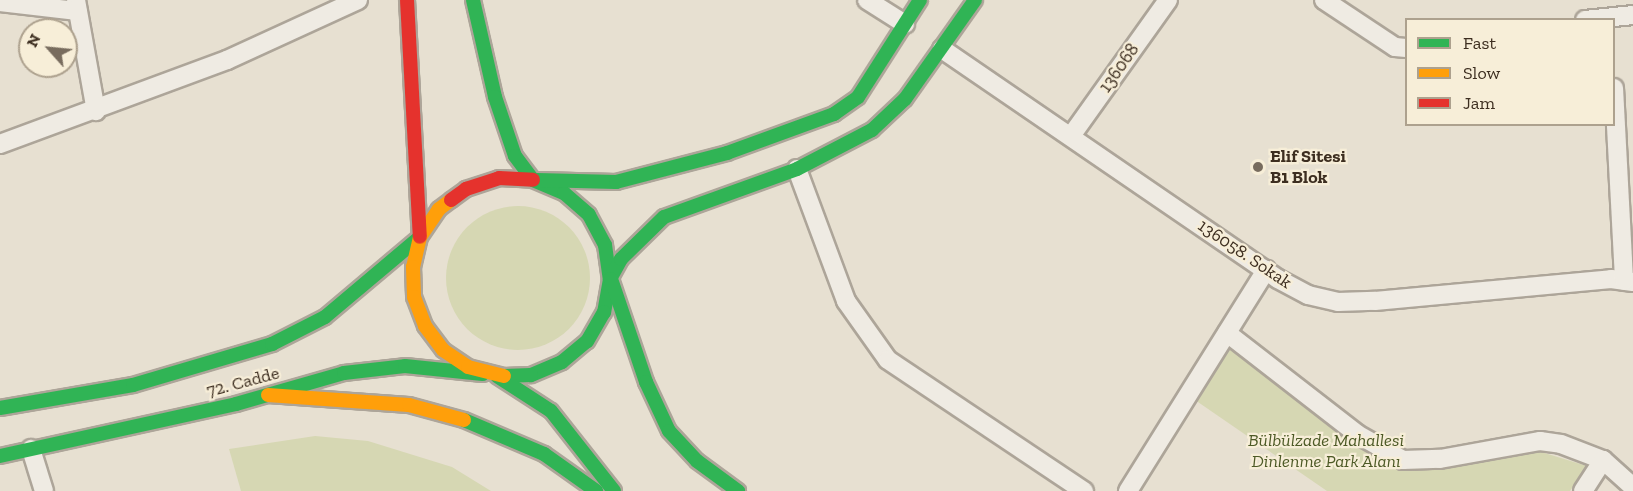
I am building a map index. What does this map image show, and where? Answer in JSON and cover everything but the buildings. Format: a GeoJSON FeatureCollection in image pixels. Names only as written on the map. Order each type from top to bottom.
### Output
{"type":"FeatureCollection","features":[{"type":"Feature","properties":{"kind":"main road"},"geometry":{"type":"LineString","coordinates":[[407,0],[420,237],[413,267],[414,297],[424,326],[443,350],[460,361],[497,376],[551,411],[614,491]]}},
{"type":"Feature","properties":{"kind":"main road"},"geometry":{"type":"LineString","coordinates":[[473,0],[495,97],[515,156],[533,180],[564,193],[589,215],[605,245],[610,279],[646,382],[669,431],[697,461],[738,491]]}},
{"type":"Feature","properties":{"kind":"main road"},"geometry":{"type":"LineString","coordinates":[[0,408],[133,385],[272,344],[325,317],[420,237],[439,209],[466,189],[499,178],[616,182],[728,153],[834,114],[858,97],[920,0]]}},
{"type":"Feature","properties":{"kind":"main road"},"geometry":{"type":"LineString","coordinates":[[497,376],[531,375],[562,362],[579,348],[604,312],[610,279],[621,259],[664,217],[797,169],[872,130],[905,99],[975,0]]}},
{"type":"Feature","properties":{"kind":"main road","name":"72. Cadde"},"geometry":{"type":"LineString","coordinates":[[0,456],[268,395],[344,373],[405,366],[497,376]]}},
{"type":"Feature","properties":{"kind":"main road"},"geometry":{"type":"LineString","coordinates":[[268,395],[409,405],[477,424],[544,454],[596,491]]}},
{"type":"Feature","properties":{"kind":"street"},"geometry":{"type":"LineString","coordinates":[[0,144],[96,111],[227,60],[358,0]]}},
{"type":"Feature","properties":{"kind":"street"},"geometry":{"type":"LineString","coordinates":[[867,0],[905,24]]}},
{"type":"Feature","properties":{"kind":"street","name":"136068"},"geometry":{"type":"LineString","coordinates":[[1071,136],[1168,0]]}},
{"type":"Feature","properties":{"kind":"street"},"geometry":{"type":"LineString","coordinates":[[1324,0],[1395,47],[1405,48]]}},
{"type":"Feature","properties":{"kind":"street"},"geometry":{"type":"LineString","coordinates":[[0,2],[76,6],[96,111]]}},
{"type":"Feature","properties":{"kind":"street"},"geometry":{"type":"LineString","coordinates":[[1591,18],[1609,12],[1633,15]]}},
{"type":"Feature","properties":{"kind":"street","name":"136058. Sokak"},"geometry":{"type":"LineString","coordinates":[[942,49],[1266,270],[1308,295],[1338,302],[1611,279],[1628,281]]}},
{"type":"Feature","properties":{"kind":"street"},"geometry":{"type":"LineString","coordinates":[[1615,102],[1628,281]]}},
{"type":"Feature","properties":{"kind":"street"},"geometry":{"type":"LineString","coordinates":[[797,169],[846,301],[888,360],[1084,491]]}},
{"type":"Feature","properties":{"kind":"street"},"geometry":{"type":"LineString","coordinates":[[1128,491],[1266,270]]}},
{"type":"Feature","properties":{"kind":"street"},"geometry":{"type":"LineString","coordinates":[[1227,333],[1357,434],[1403,460],[1440,459],[1540,441],[1561,444],[1603,460],[1633,487]]}},
{"type":"Feature","properties":{"kind":"street"},"geometry":{"type":"LineString","coordinates":[[31,449],[44,491]]}},
{"type":"Feature","properties":{"kind":"street"},"geometry":{"type":"LineString","coordinates":[[1582,491],[1603,460]]}},
{"type":"Feature","properties":{"kind":"green space"},"geometry":{"type":"Polygon","coordinates":[[[518,206],[545,212],[558,218],[569,227],[578,238],[584,251],[590,278],[584,305],[578,318],[569,329],[558,338],[545,344],[518,350],[491,344],[478,338],[467,329],[458,318],[452,305],[446,278],[452,251],[458,238],[467,227],[478,218],[491,212],[518,206]]]}},
{"type":"Feature","properties":{"kind":"green space","name":"Bülbülzade Mahallesi Dinlenme Park Alanı"},"geometry":{"type":"Polygon","coordinates":[[[1228,346],[1407,468],[1538,451],[1587,466],[1570,491],[1327,491],[1195,400],[1228,346]]]}},
{"type":"Feature","properties":{"kind":"green space"},"geometry":{"type":"Polygon","coordinates":[[[315,436],[368,441],[452,467],[491,491],[241,491],[229,449],[315,436]]]}},
{"type":"Feature","properties":{"kind":"traffic: fast"},"geometry":{"type":"LineString","coordinates":[[473,0],[495,97],[515,156],[533,180],[564,193],[589,215],[605,245],[610,279],[604,312],[587,341],[562,362],[531,375],[504,376]]}},
{"type":"Feature","properties":{"kind":"traffic: fast"},"geometry":{"type":"LineString","coordinates":[[537,180],[616,182],[727,153],[834,114],[858,97],[920,0]]}},
{"type":"Feature","properties":{"kind":"traffic: fast"},"geometry":{"type":"LineString","coordinates":[[610,279],[621,259],[664,217],[797,169],[872,130],[905,99],[975,0]]}},
{"type":"Feature","properties":{"kind":"traffic: fast"},"geometry":{"type":"LineString","coordinates":[[0,408],[133,385],[272,344],[325,317],[420,237]]}},
{"type":"Feature","properties":{"kind":"traffic: fast"},"geometry":{"type":"LineString","coordinates":[[611,279],[646,382],[669,431],[697,461],[738,491]]}},
{"type":"Feature","properties":{"kind":"traffic: fast"},"geometry":{"type":"LineString","coordinates":[[0,456],[236,404],[344,373],[405,366],[483,374]]}},
{"type":"Feature","properties":{"kind":"traffic: fast"},"geometry":{"type":"LineString","coordinates":[[497,376],[551,411],[614,491]]}},
{"type":"Feature","properties":{"kind":"traffic: fast"},"geometry":{"type":"LineString","coordinates":[[464,420],[544,454],[596,491]]}},
{"type":"Feature","properties":{"kind":"traffic: slow"},"geometry":{"type":"LineString","coordinates":[[451,200],[439,209],[420,237],[413,267],[414,297],[425,326],[443,350],[468,367],[504,376]]}},
{"type":"Feature","properties":{"kind":"traffic: slow"},"geometry":{"type":"LineString","coordinates":[[268,395],[409,405],[464,420]]}},
{"type":"Feature","properties":{"kind":"traffic: jam"},"geometry":{"type":"LineString","coordinates":[[407,0],[420,237]]}},
{"type":"Feature","properties":{"kind":"traffic: jam"},"geometry":{"type":"LineString","coordinates":[[451,200],[466,189],[499,178],[533,180]]}},
{"type":"Feature","properties":{"kind":"place","name":"Elif Sitesi B1 Blok"},"geometry":{"type":"Point","coordinates":[1258,167]}}]}
